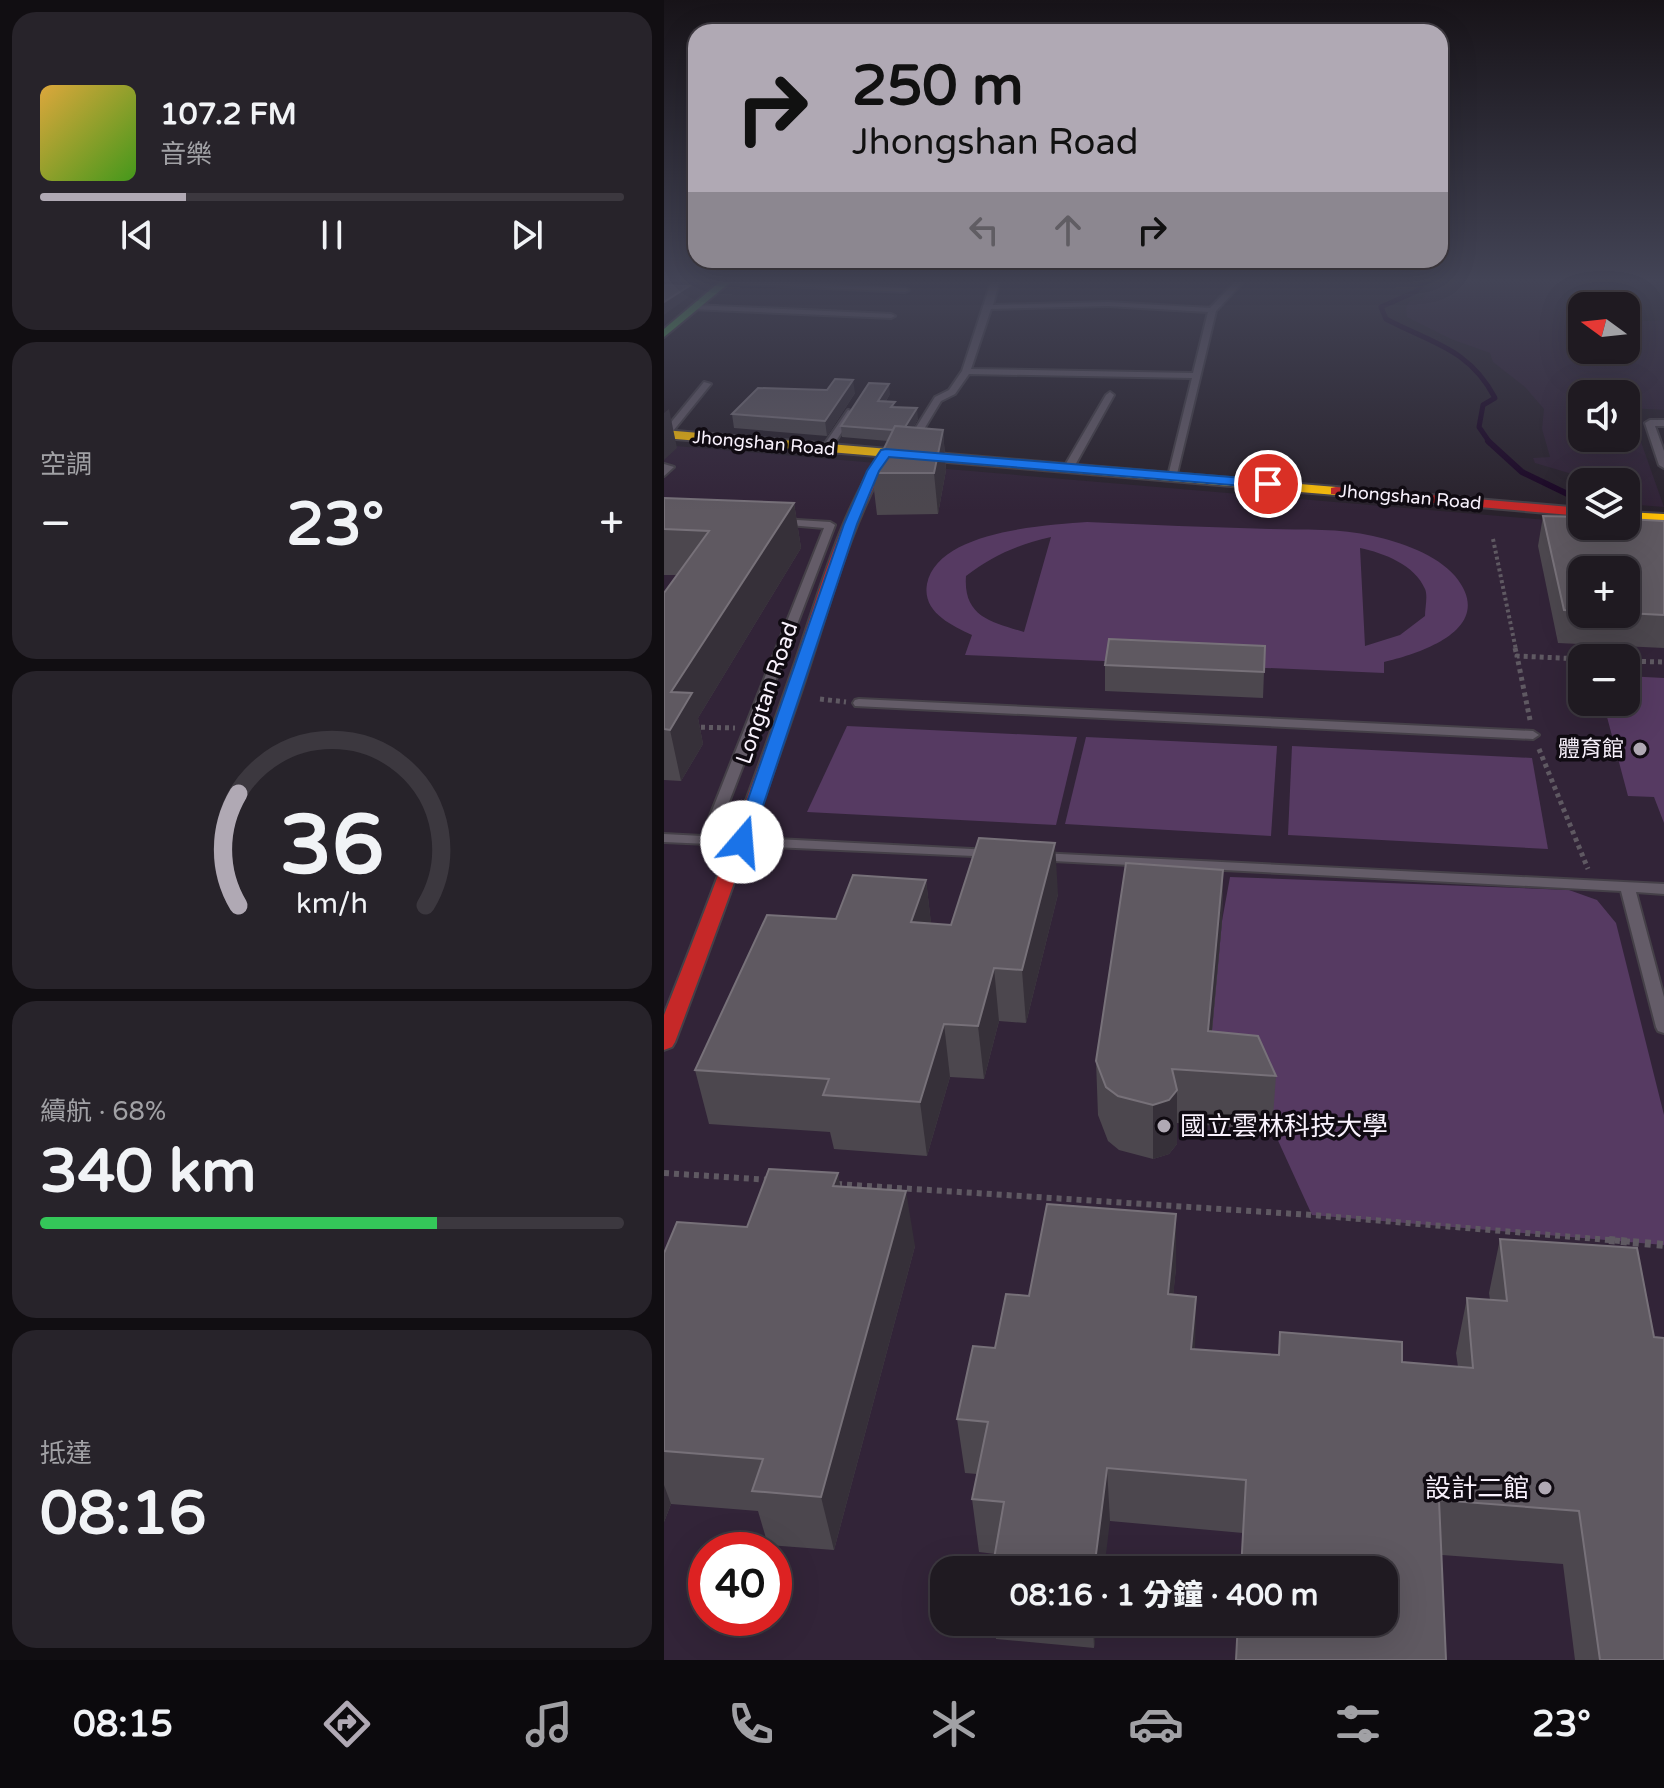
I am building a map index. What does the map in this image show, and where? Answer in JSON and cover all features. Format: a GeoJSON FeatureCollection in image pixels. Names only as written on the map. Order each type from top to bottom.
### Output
{"type":"FeatureCollection","features":[{"type":"Feature","properties":{"kind":"street","name":"Jhongshan Road"},"geometry":{"type":"LineString","coordinates":[[665,434],[1568,511]]}},
{"type":"Feature","properties":{"kind":"street","name":"Longtan Road"},"geometry":{"type":"LineString","coordinates":[[664,1042],[742,842],[850,524],[873,471],[886,453]]}},
{"type":"Feature","properties":{"kind":"street"},"geometry":{"type":"LineString","coordinates":[[1640,517],[1664,518]]}},
{"type":"Feature","properties":{"kind":"lane"},"geometry":{"type":"LineString","coordinates":[[905,454],[938,399],[952,392],[966,371],[971,356]]}},
{"type":"Feature","properties":{"kind":"lane"},"geometry":{"type":"LineString","coordinates":[[1173,476],[1201,356]]}},
{"type":"Feature","properties":{"kind":"lane"},"geometry":{"type":"LineString","coordinates":[[966,371],[1197,376]]}},
{"type":"Feature","properties":{"kind":"lane"},"geometry":{"type":"LineString","coordinates":[[665,434],[707,384]]}},
{"type":"Feature","properties":{"kind":"lane"},"geometry":{"type":"LineString","coordinates":[[1069,467],[1110,395]]}},
{"type":"Feature","properties":{"kind":"lane"},"geometry":{"type":"LineString","coordinates":[[827,448],[857,403]]}},
{"type":"Feature","properties":{"kind":"lane"},"geometry":{"type":"LineString","coordinates":[[1664,423],[1650,423],[1664,465]]}},
{"type":"Feature","properties":{"kind":"lane"},"geometry":{"type":"LineString","coordinates":[[716,845],[830,525],[769,522]]}},
{"type":"Feature","properties":{"kind":"lane"},"geometry":{"type":"LineString","coordinates":[[859,703],[1533,735]]}},
{"type":"Feature","properties":{"kind":"lane"},"geometry":{"type":"LineString","coordinates":[[664,838],[716,845],[742,842],[1664,889]]}},
{"type":"Feature","properties":{"kind":"lane"},"geometry":{"type":"LineString","coordinates":[[1627,886],[1664,1027]]}},
{"type":"Feature","properties":{"kind":"path"},"geometry":{"type":"LineString","coordinates":[[1493,539],[1533,735],[1591,884]]}},
{"type":"Feature","properties":{"kind":"path"},"geometry":{"type":"LineString","coordinates":[[1517,656],[1568,658]]}},
{"type":"Feature","properties":{"kind":"path"},"geometry":{"type":"LineString","coordinates":[[1640,661],[1664,662]]}},
{"type":"Feature","properties":{"kind":"path"},"geometry":{"type":"LineString","coordinates":[[814,699],[859,703]]}},
{"type":"Feature","properties":{"kind":"path"},"geometry":{"type":"LineString","coordinates":[[679,727],[739,728]]}},
{"type":"Feature","properties":{"kind":"path"},"geometry":{"type":"LineString","coordinates":[[664,1173],[775,1180]]}},
{"type":"Feature","properties":{"kind":"path"},"geometry":{"type":"LineString","coordinates":[[822,1184],[1312,1215],[1664,1245]]}},
{"type":"Feature","properties":{"kind":"shaded area"},"geometry":{"type":"Polygon","coordinates":[[[1491,356],[1568,356],[1568,364],[1640,364],[1640,356],[1664,356],[1664,410],[1640,409],[1640,380],[1568,380],[1568,452],[1640,452],[1640,439],[1664,507],[1640,505],[1640,468],[1568,468],[1568,473],[1535,463],[1533,458],[1550,457],[1542,429],[1544,409],[1525,387],[1493,362],[1491,356]]]}},
{"type":"Feature","properties":{"kind":"shaded area","name":"國立雲林科技大學"},"geometry":{"type":"Polygon","coordinates":[[[664,445],[1568,522],[1568,540],[1640,540],[1640,529],[1664,530],[1664,1660],[664,1660],[664,445]]]}},
{"type":"Feature","properties":{"kind":"shaded area"},"geometry":{"type":"Polygon","coordinates":[[[1087,522],[1322,530],[1373,536],[1417,550],[1447,568],[1466,594],[1467,610],[1461,624],[1450,635],[1435,645],[1384,662],[1384,673],[965,655],[972,635],[940,616],[929,602],[927,584],[935,566],[950,552],[995,534],[1087,522]],[[1051,537],[1006,552],[966,576],[969,601],[982,616],[1024,632],[1051,537]],[[1360,548],[1365,646],[1400,635],[1425,616],[1426,595],[1420,581],[1406,567],[1379,553],[1360,548]]]}},
{"type":"Feature","properties":{"kind":"shaded area","name":"體育館"},"geometry":{"type":"Polygon","coordinates":[[[1640,677],[1664,678],[1664,823],[1654,797],[1628,796],[1607,716],[1640,716],[1640,677]]]}},
{"type":"Feature","properties":{"kind":"shaded area"},"geometry":{"type":"Polygon","coordinates":[[[847,726],[1077,737],[1056,825],[807,812],[847,726]]]}},
{"type":"Feature","properties":{"kind":"shaded area"},"geometry":{"type":"Polygon","coordinates":[[[1086,737],[1277,746],[1271,836],[1065,824],[1086,737]]]}},
{"type":"Feature","properties":{"kind":"shaded area"},"geometry":{"type":"Polygon","coordinates":[[[1292,746],[1532,758],[1548,849],[1288,835],[1292,746]]]}},
{"type":"Feature","properties":{"kind":"shaded area"},"geometry":{"type":"Polygon","coordinates":[[[1230,877],[1569,890],[1597,900],[1616,923],[1664,1115],[1664,1245],[1312,1215],[1255,1090],[1207,1085],[1222,921],[1230,877]]]}},
{"type":"Feature","properties":{"kind":"building"},"geometry":{"type":"Polygon","coordinates":[[[835,379],[853,380],[825,421],[732,414],[758,388],[827,390],[835,379]]]}},
{"type":"Feature","properties":{"kind":"building"},"geometry":{"type":"Polygon","coordinates":[[[869,383],[889,384],[878,401],[895,402],[891,407],[917,408],[905,427],[895,426],[893,430],[841,426],[869,383]]]}},
{"type":"Feature","properties":{"kind":"building"},"geometry":{"type":"Polygon","coordinates":[[[895,426],[943,430],[934,473],[872,473],[895,426]]]}},
{"type":"Feature","properties":{"kind":"building"},"geometry":{"type":"Polygon","coordinates":[[[664,498],[794,503],[671,692],[692,693],[670,730],[664,729],[664,593],[709,531],[664,529],[664,498]]]}},
{"type":"Feature","properties":{"kind":"building"},"geometry":{"type":"Polygon","coordinates":[[[1543,516],[1568,517],[1568,540],[1640,540],[1640,520],[1664,521],[1664,615],[1640,614],[1640,556],[1568,556],[1568,610],[1564,610],[1543,516]]]}},
{"type":"Feature","properties":{"kind":"building"},"geometry":{"type":"Polygon","coordinates":[[[1109,639],[1265,646],[1264,672],[1105,665],[1109,639]]]}},
{"type":"Feature","properties":{"kind":"building"},"geometry":{"type":"Polygon","coordinates":[[[979,838],[1055,843],[1022,970],[994,968],[978,1026],[944,1024],[920,1102],[823,1095],[829,1079],[695,1070],[767,915],[836,919],[853,875],[926,880],[911,922],[951,925],[979,838]]]}},
{"type":"Feature","properties":{"kind":"building"},"geometry":{"type":"Polygon","coordinates":[[[1126,863],[1223,870],[1208,1031],[1258,1036],[1276,1076],[1172,1069],[1177,1090],[1169,1100],[1153,1105],[1118,1096],[1106,1087],[1096,1061],[1126,863]]]}},
{"type":"Feature","properties":{"kind":"building"},"geometry":{"type":"Polygon","coordinates":[[[769,1169],[838,1173],[833,1186],[906,1191],[821,1497],[752,1491],[763,1459],[664,1451],[664,1253],[677,1222],[747,1227],[769,1169]]]}},
{"type":"Feature","properties":{"kind":"building"},"geometry":{"type":"Polygon","coordinates":[[[1047,1204],[1176,1214],[1168,1294],[1196,1297],[1191,1349],[1279,1355],[1280,1332],[1402,1342],[1402,1362],[1473,1368],[1467,1298],[1507,1301],[1500,1239],[1637,1248],[1654,1337],[1664,1338],[1664,1660],[1600,1660],[1579,1511],[1439,1500],[1446,1660],[1236,1660],[1237,1636],[1398,1636],[1398,1556],[1242,1556],[1246,1480],[1107,1468],[1096,1556],[994,1556],[1004,1502],[972,1499],[988,1422],[957,1419],[973,1346],[995,1348],[1006,1294],[1029,1296],[1047,1204]]]}},
{"type":"Feature","properties":{"kind":"waterway"},"geometry":{"type":"LineString","coordinates":[[1460,356],[1485,381],[1495,398],[1483,405],[1479,427],[1490,443]]}},
{"type":"Feature","properties":{"kind":"waterway"},"geometry":{"type":"LineString","coordinates":[[1490,443],[1522,472],[1568,494]]}},
{"type":"Feature","properties":{"kind":"traffic: slow"},"geometry":{"type":"LineString","coordinates":[[664,434],[1336,491]]}},
{"type":"Feature","properties":{"kind":"traffic: slow"},"geometry":{"type":"LineString","coordinates":[[1640,517],[1664,518]]}},
{"type":"Feature","properties":{"kind":"traffic: jam"},"geometry":{"type":"LineString","coordinates":[[664,1042],[766,769],[845,534],[870,479],[886,453]]}},
{"type":"Feature","properties":{"kind":"traffic: jam"},"geometry":{"type":"LineString","coordinates":[[1336,491],[1568,511]]}},
{"type":"Feature","properties":{"kind":"place","name":"體育館"},"geometry":{"type":"Point","coordinates":[1640,749]}},
{"type":"Feature","properties":{"kind":"place","name":"國立雲林科技大學"},"geometry":{"type":"Point","coordinates":[1164,1126]}},
{"type":"Feature","properties":{"kind":"place","name":"設計二館"},"geometry":{"type":"Point","coordinates":[1545,1488]}},
{"type":"Feature","properties":{"kind":"route"},"geometry":{"type":"LineString","coordinates":[[742,842],[850,524],[873,471],[886,453],[1268,484]]}}]}
